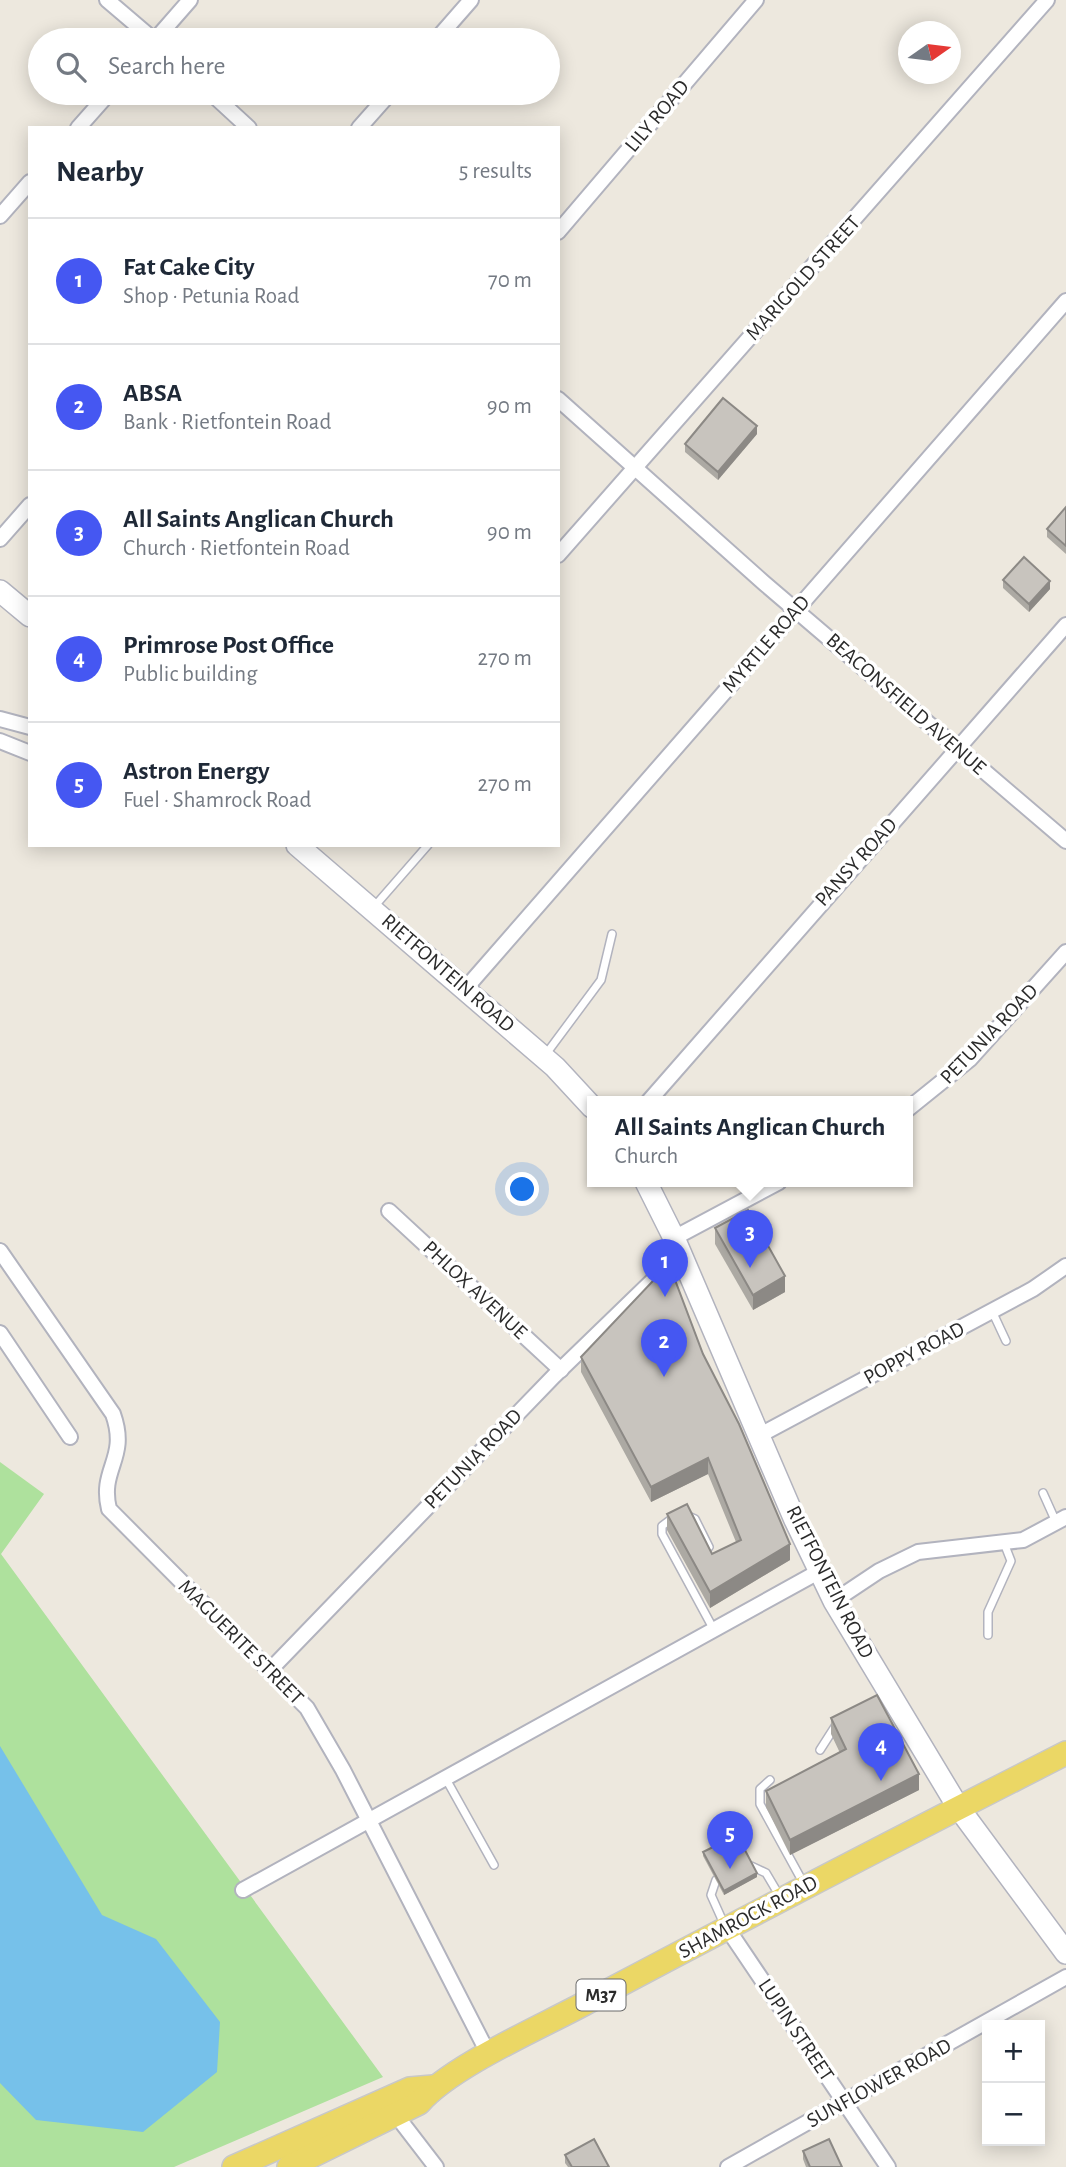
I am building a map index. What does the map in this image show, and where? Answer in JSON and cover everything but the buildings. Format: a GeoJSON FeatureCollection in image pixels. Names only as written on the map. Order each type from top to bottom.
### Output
{"type":"FeatureCollection","features":[{"type":"Feature","properties":{"kind":"main road","name":"SHAMROCK ROAD"},"geometry":{"type":"LineString","coordinates":[[289,2167],[419,2103],[433,2087],[489,2055],[805,1886],[1066,1753]]}},
{"type":"Feature","properties":{"kind":"main road","name":"SHAMROCK ROAD"},"geometry":{"type":"LineString","coordinates":[[234,2167],[410,2089],[433,2087]]}},
{"type":"Feature","properties":{"kind":"street"},"geometry":{"type":"LineString","coordinates":[[107,0],[140,28]]}},
{"type":"Feature","properties":{"kind":"street"},"geometry":{"type":"LineString","coordinates":[[165,28],[190,0]]}},
{"type":"Feature","properties":{"kind":"street"},"geometry":{"type":"LineString","coordinates":[[446,28],[471,0]]}},
{"type":"Feature","properties":{"kind":"street","name":"LILY ROAD"},"geometry":{"type":"LineString","coordinates":[[560,230],[757,0]]}},
{"type":"Feature","properties":{"kind":"street","name":"MARIGOLD STREET"},"geometry":{"type":"LineString","coordinates":[[560,553],[1047,0]]}},
{"type":"Feature","properties":{"kind":"street"},"geometry":{"type":"LineString","coordinates":[[80,126],[98,105]]}},
{"type":"Feature","properties":{"kind":"street"},"geometry":{"type":"LineString","coordinates":[[224,105],[247,126]]}},
{"type":"Feature","properties":{"kind":"street"},"geometry":{"type":"LineString","coordinates":[[361,126],[379,105]]}},
{"type":"Feature","properties":{"kind":"street"},"geometry":{"type":"LineString","coordinates":[[0,216],[28,184]]}},
{"type":"Feature","properties":{"kind":"street","name":"MYRTLE ROAD"},"geometry":{"type":"LineString","coordinates":[[467,988],[1066,301]]}},
{"type":"Feature","properties":{"kind":"street","name":"BEACONSFIELD AVENUE"},"geometry":{"type":"LineString","coordinates":[[560,401],[796,609],[1066,841]]}},
{"type":"Feature","properties":{"kind":"street"},"geometry":{"type":"LineString","coordinates":[[0,539],[28,507]]}},
{"type":"Feature","properties":{"kind":"street"},"geometry":{"type":"LineString","coordinates":[[0,592],[28,614]]}},
{"type":"Feature","properties":{"kind":"street","name":"PANSY ROAD"},"geometry":{"type":"LineString","coordinates":[[653,1096],[1066,625]]}},
{"type":"Feature","properties":{"kind":"street"},"geometry":{"type":"LineString","coordinates":[[0,719],[28,726]]}},
{"type":"Feature","properties":{"kind":"street"},"geometry":{"type":"LineString","coordinates":[[0,741],[28,752]]}},
{"type":"Feature","properties":{"kind":"street","name":"RIETFONTEIN ROAD"},"geometry":{"type":"LineString","coordinates":[[302,847],[467,988],[544,1057],[587,1101]]}},
{"type":"Feature","properties":{"kind":"street","name":"PETUNIA ROAD"},"geometry":{"type":"LineString","coordinates":[[913,1106],[970,1059],[1066,952]]}},
{"type":"Feature","properties":{"kind":"street","name":"RIETFONTEIN ROAD"},"geometry":{"type":"LineString","coordinates":[[648,1187],[820,1571],[884,1698],[958,1807],[1066,1952]]}},
{"type":"Feature","properties":{"kind":"street","name":"PETUNIA ROAD"},"geometry":{"type":"LineString","coordinates":[[271,1669],[561,1370],[677,1246],[771,1187]]}},
{"type":"Feature","properties":{"kind":"street","name":"PHLOX AVENUE"},"geometry":{"type":"LineString","coordinates":[[389,1211],[561,1370]]}},
{"type":"Feature","properties":{"kind":"street","name":"MAGUERITE STREET"},"geometry":{"type":"LineString","coordinates":[[0,1251],[113,1414],[120,1442],[105,1485],[109,1509],[271,1669],[307,1709],[324,1735],[489,2055]]}},
{"type":"Feature","properties":{"kind":"street","name":"POPPY ROAD"},"geometry":{"type":"LineString","coordinates":[[760,1435],[992,1311],[1066,1266]]}},
{"type":"Feature","properties":{"kind":"street"},"geometry":{"type":"LineString","coordinates":[[0,1333],[70,1437]]}},
{"type":"Feature","properties":{"kind":"street"},"geometry":{"type":"LineString","coordinates":[[834,1601],[879,1572],[918,1552],[1023,1540],[1061,1520]]}},
{"type":"Feature","properties":{"kind":"street"},"geometry":{"type":"LineString","coordinates":[[243,1890],[715,1632],[820,1571]]}},
{"type":"Feature","properties":{"kind":"street","name":"LUPIN STREET"},"geometry":{"type":"LineString","coordinates":[[727,1928],[888,2167]]}},
{"type":"Feature","properties":{"kind":"street","name":"SUNFLOWER ROAD"},"geometry":{"type":"LineString","coordinates":[[727,2167],[846,2103],[1066,1977]]}},
{"type":"Feature","properties":{"kind":"street"},"geometry":{"type":"LineString","coordinates":[[396,2115],[436,2167]]}},
{"type":"Feature","properties":{"kind":"lane"},"geometry":{"type":"LineString","coordinates":[[372,908],[426,847]]}},
{"type":"Feature","properties":{"kind":"lane"},"geometry":{"type":"LineString","coordinates":[[544,1057],[601,979],[612,934]]}},
{"type":"Feature","properties":{"kind":"lane"},"geometry":{"type":"LineString","coordinates":[[992,1311],[1006,1341]]}},
{"type":"Feature","properties":{"kind":"lane"},"geometry":{"type":"LineString","coordinates":[[1043,1493],[1061,1520]]}},
{"type":"Feature","properties":{"kind":"lane"},"geometry":{"type":"LineString","coordinates":[[709,1547],[695,1520],[689,1515],[675,1517],[662,1527],[666,1542],[715,1632]]}},
{"type":"Feature","properties":{"kind":"lane"},"geometry":{"type":"LineString","coordinates":[[988,1635],[988,1612],[1011,1561],[1004,1543]]}},
{"type":"Feature","properties":{"kind":"lane"},"geometry":{"type":"LineString","coordinates":[[820,1750],[830,1731],[845,1721]]}},
{"type":"Feature","properties":{"kind":"lane"},"geometry":{"type":"LineString","coordinates":[[446,1779],[494,1865]]}},
{"type":"Feature","properties":{"kind":"lane"},"geometry":{"type":"LineString","coordinates":[[770,1780],[760,1789],[760,1804],[805,1886]]}},
{"type":"Feature","properties":{"kind":"lane"},"geometry":{"type":"LineString","coordinates":[[751,1866],[766,1873],[781,1899]]}},
{"type":"Feature","properties":{"kind":"lane"},"geometry":{"type":"LineString","coordinates":[[716,1880],[711,1895],[727,1928]]}},
{"type":"Feature","properties":{"kind":"green space"},"geometry":{"type":"Polygon","coordinates":[[[0,1462],[44,1494],[1,1554],[383,2077],[174,2167],[0,2167],[0,1462]]]}},
{"type":"Feature","properties":{"kind":"water"},"geometry":{"type":"Polygon","coordinates":[[[0,1746],[102,1915],[156,1939],[220,2022],[217,2072],[143,2132],[36,2120],[0,2083],[0,1746]]]}},
{"type":"Feature","properties":{"kind":"place","name":"All Saints Anglican Church"},"geometry":{"type":"Point","coordinates":[750,1268]}},
{"type":"Feature","properties":{"kind":"place","name":"Fat Cake City"},"geometry":{"type":"Point","coordinates":[665,1297]}},
{"type":"Feature","properties":{"kind":"place","name":"ABSA"},"geometry":{"type":"Point","coordinates":[664,1377]}},
{"type":"Feature","properties":{"kind":"place","name":"Primrose Post Office"},"geometry":{"type":"Point","coordinates":[881,1781]}},
{"type":"Feature","properties":{"kind":"place","name":"Astron Energy"},"geometry":{"type":"Point","coordinates":[730,1869]}}]}
